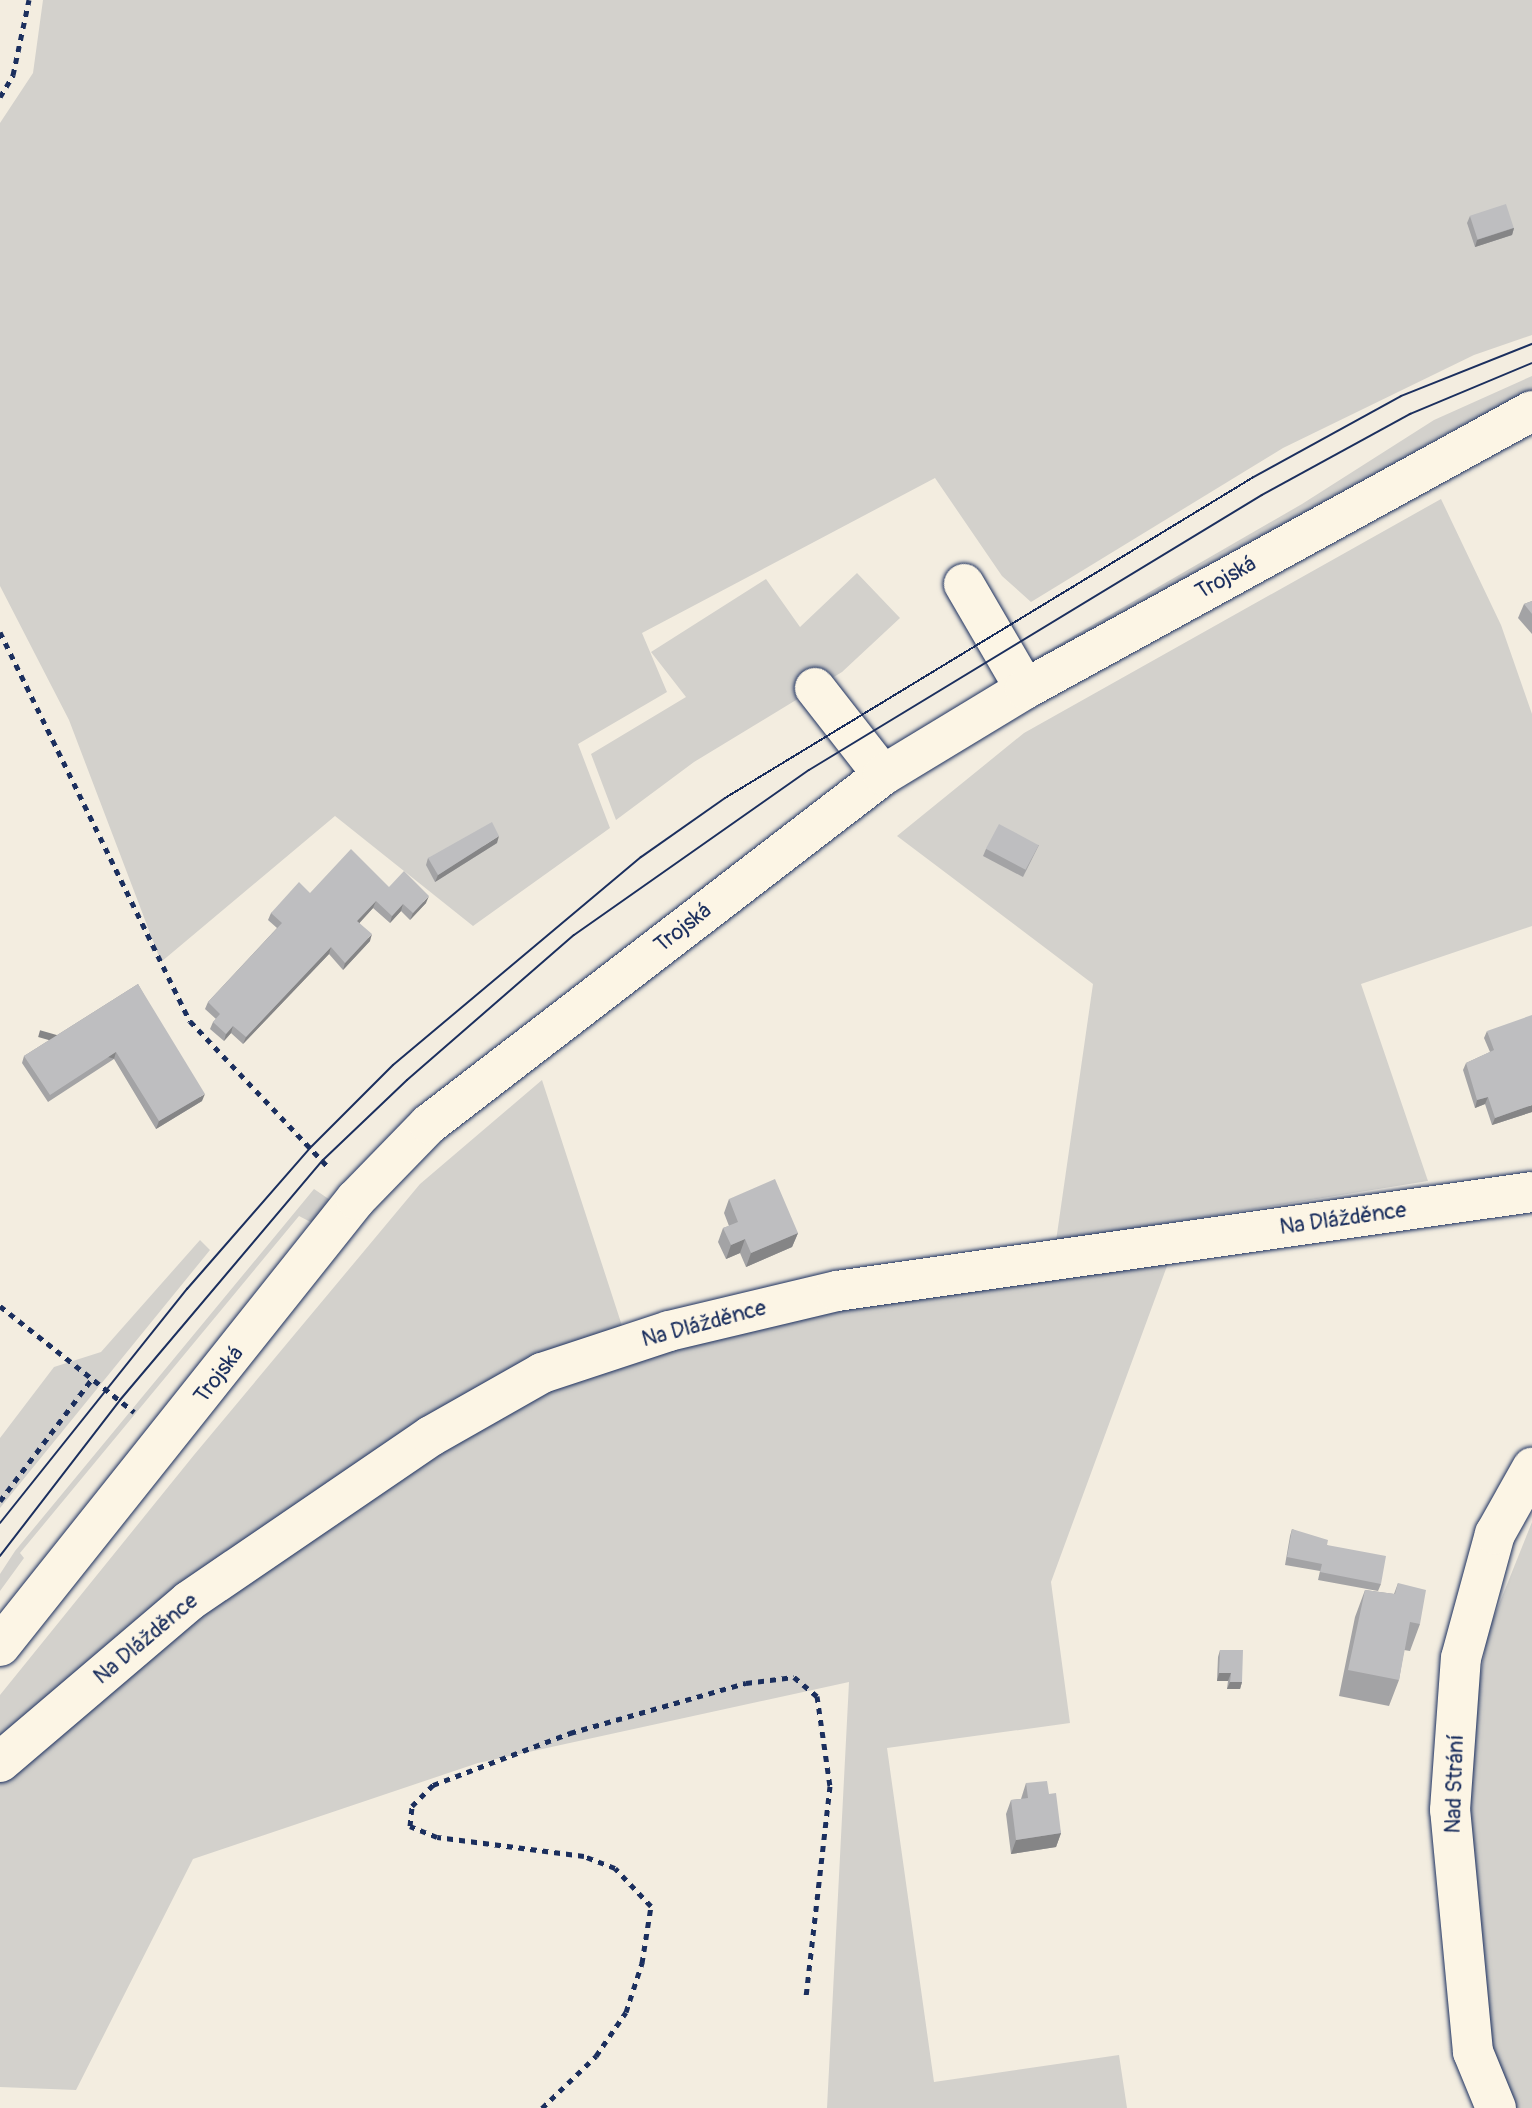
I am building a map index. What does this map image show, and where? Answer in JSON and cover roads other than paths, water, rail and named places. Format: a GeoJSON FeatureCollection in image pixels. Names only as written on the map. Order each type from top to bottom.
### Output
{"type":"FeatureCollection","features":[{"type":"Feature","properties":{"kind":"street","name":"Trojská"},"geometry":{"type":"LineString","coordinates":[[0,1646],[168,1440],[356,1199],[429,1124],[883,775],[1025,689],[1532,411]]}},
{"type":"Feature","properties":{"kind":"street"},"geometry":{"type":"LineString","coordinates":[[964,584],[1025,689]]}},
{"type":"Feature","properties":{"kind":"street"},"geometry":{"type":"LineString","coordinates":[[815,688],[883,775]]}},
{"type":"Feature","properties":{"kind":"street","name":"Na Dlážděnce"},"geometry":{"type":"LineString","coordinates":[[0,1762],[189,1601],[431,1436],[542,1373],[669,1331],[837,1291],[1532,1192]]}},
{"type":"Feature","properties":{"kind":"street","name":"Nad Strání"},"geometry":{"type":"LineString","coordinates":[[1496,2108],[1473,2052],[1450,1810],[1461,1658],[1495,1534],[1532,1468]]}},
{"type":"Feature","properties":{"kind":"tram line"},"geometry":{"type":"LineString","coordinates":[[0,1523],[187,1289],[310,1148],[393,1065],[641,857],[725,798],[1252,478],[1401,396],[1532,344]]}},
{"type":"Feature","properties":{"kind":"tram line"},"geometry":{"type":"LineString","coordinates":[[0,1556],[120,1400],[323,1160],[407,1080],[574,935],[809,770],[1262,495],[1410,414],[1532,363]]}}]}
